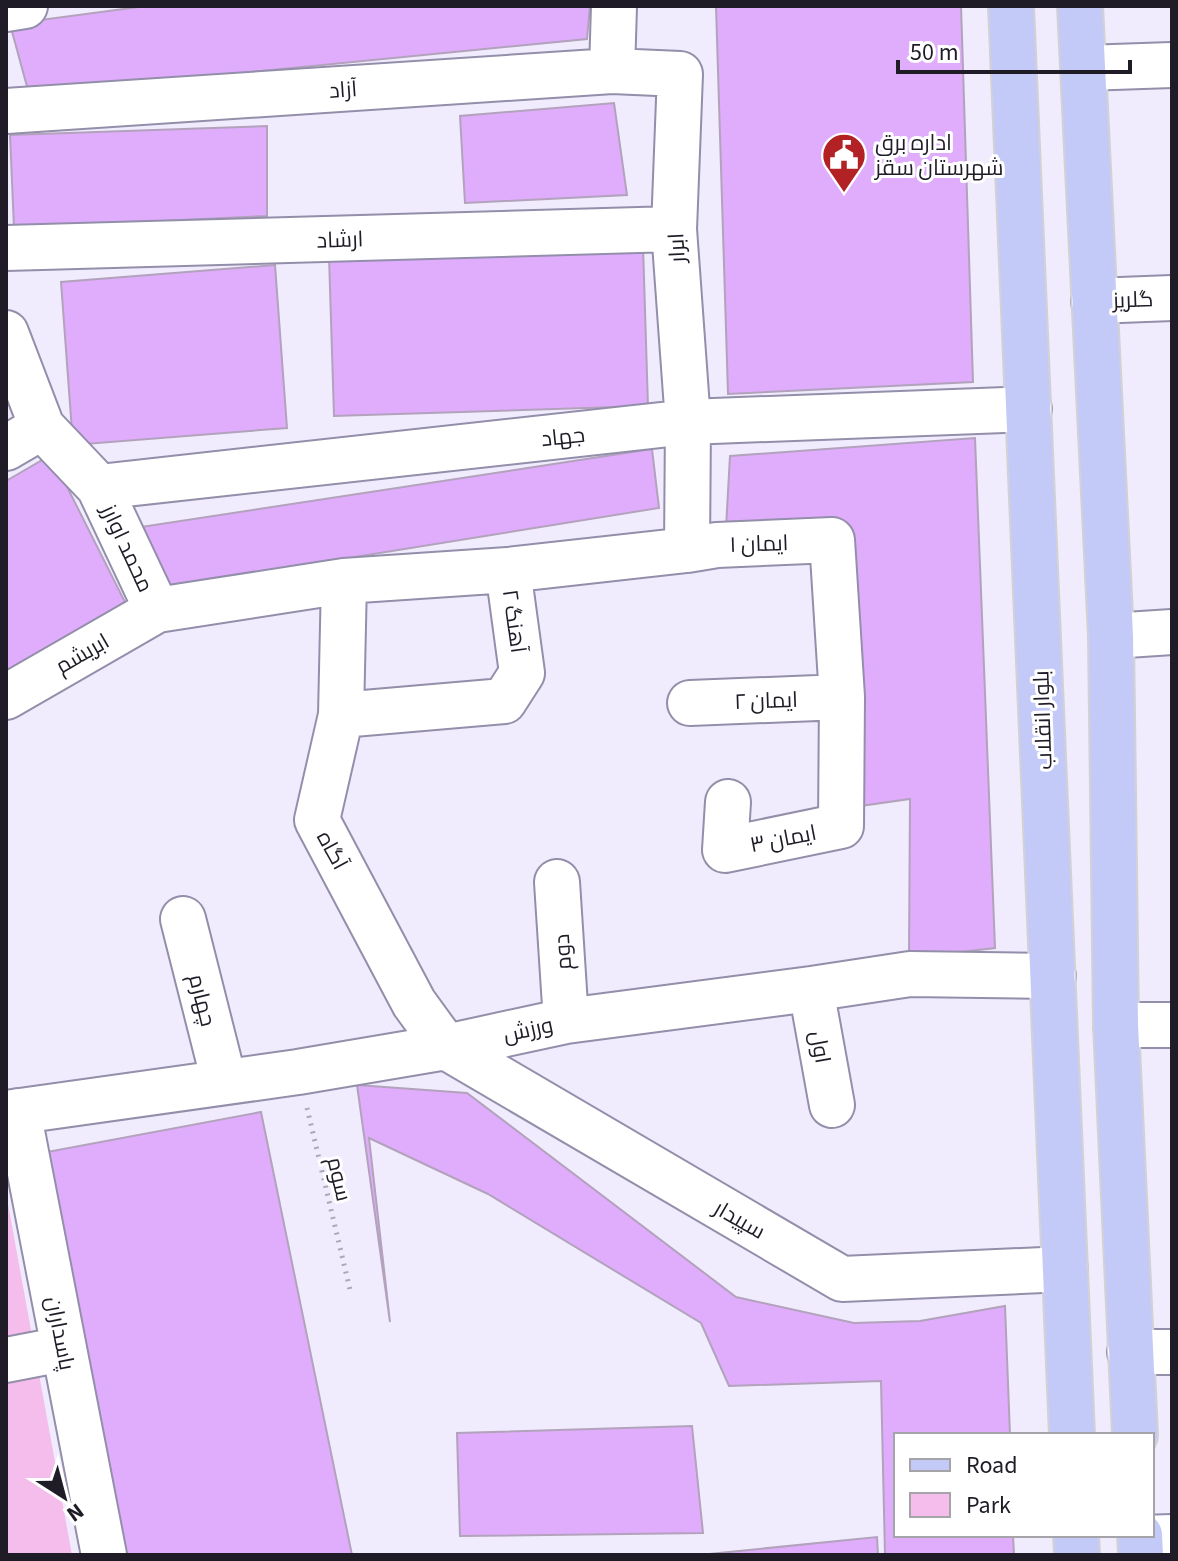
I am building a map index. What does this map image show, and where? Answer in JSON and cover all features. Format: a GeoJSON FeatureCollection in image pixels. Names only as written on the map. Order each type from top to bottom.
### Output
{"type":"FeatureCollection","features":[{"type":"Feature","properties":{"kind":"main road","name":"بلوار انقلاب"},"geometry":{"type":"LineString","coordinates":[[1011,6],[1072,1433]]}},
{"type":"Feature","properties":{"kind":"main road"},"geometry":{"type":"LineString","coordinates":[[1080,6],[1111,636],[1116,1025],[1151,1352],[1135,1433]]}},
{"type":"Feature","properties":{"kind":"main road"},"geometry":{"type":"LineString","coordinates":[[1018,156],[1039,150],[1068,153],[1090,204]]}},
{"type":"Feature","properties":{"kind":"street"},"geometry":{"type":"LineString","coordinates":[[6,9],[25,6]]}},
{"type":"Feature","properties":{"kind":"street"},"geometry":{"type":"LineString","coordinates":[[612,71],[614,6]]}},
{"type":"Feature","properties":{"kind":"street"},"geometry":{"type":"LineString","coordinates":[[1084,68],[1172,65]]}},
{"type":"Feature","properties":{"kind":"street","name":"آزاد"},"geometry":{"type":"LineString","coordinates":[[6,111],[612,71],[680,74]]}},
{"type":"Feature","properties":{"kind":"street","name":"ابرار"},"geometry":{"type":"LineString","coordinates":[[680,74],[674,229],[688,422],[687,550]]}},
{"type":"Feature","properties":{"kind":"street","name":"ارشاد"},"geometry":{"type":"LineString","coordinates":[[6,248],[674,229]]}},
{"type":"Feature","properties":{"kind":"street","name":"گلریز"},"geometry":{"type":"LineString","coordinates":[[1094,301],[1172,298]]}},
{"type":"Feature","properties":{"kind":"street"},"geometry":{"type":"LineString","coordinates":[[6,333],[24,438]]}},
{"type":"Feature","properties":{"kind":"street","name":"جهاد"},"geometry":{"type":"LineString","coordinates":[[99,487],[688,422],[1029,409]]}},
{"type":"Feature","properties":{"kind":"street","name":"محمد اوارز"},"geometry":{"type":"LineString","coordinates":[[24,438],[99,487],[157,610]]}},
{"type":"Feature","properties":{"kind":"street","name":"ایمان ۱"},"geometry":{"type":"LineString","coordinates":[[157,610],[344,581],[508,570],[717,545],[832,540],[842,697]]}},
{"type":"Feature","properties":{"kind":"street","name":"آهنگ ۲"},"geometry":{"type":"LineString","coordinates":[[341,715],[504,701],[522,673],[508,570]]}},
{"type":"Feature","properties":{"kind":"street","name":"آگاه"},"geometry":{"type":"LineString","coordinates":[[344,581],[341,715],[317,820],[414,1003],[446,1047]]}},
{"type":"Feature","properties":{"kind":"street","name":"ابریشم"},"geometry":{"type":"LineString","coordinates":[[6,697],[157,610]]}},
{"type":"Feature","properties":{"kind":"street"},"geometry":{"type":"LineString","coordinates":[[1111,636],[1172,632]]}},
{"type":"Feature","properties":{"kind":"street","name":"ایمان ۲"},"geometry":{"type":"LineString","coordinates":[[690,703],[842,697]]}},
{"type":"Feature","properties":{"kind":"street","name":"ایمان ۳"},"geometry":{"type":"LineString","coordinates":[[728,802],[725,850],[841,826],[842,697]]}},
{"type":"Feature","properties":{"kind":"street","name":"دوم"},"geometry":{"type":"LineString","coordinates":[[557,882],[566,1021]]}},
{"type":"Feature","properties":{"kind":"street","name":"چهارم"},"geometry":{"type":"LineString","coordinates":[[183,919],[224,1081]]}},
{"type":"Feature","properties":{"kind":"street","name":"ورزش"},"geometry":{"type":"LineString","coordinates":[[12,1112],[298,1072],[446,1047],[566,1021],[910,974],[1053,976]]}},
{"type":"Feature","properties":{"kind":"street","name":"اول"},"geometry":{"type":"LineString","coordinates":[[811,989],[832,1105]]}},
{"type":"Feature","properties":{"kind":"street"},"geometry":{"type":"LineString","coordinates":[[1116,1025],[1172,1025]]}},
{"type":"Feature","properties":{"kind":"street","name":"سپیدار"},"geometry":{"type":"LineString","coordinates":[[446,1047],[842,1279],[1065,1269]]}},
{"type":"Feature","properties":{"kind":"street","name":"پاسداران"},"geometry":{"type":"LineString","coordinates":[[12,1112],[104,1555]]}},
{"type":"Feature","properties":{"kind":"street"},"geometry":{"type":"LineString","coordinates":[[6,1360],[63,1349]]}},
{"type":"Feature","properties":{"kind":"path","name":"سوم"},"geometry":{"type":"LineString","coordinates":[[298,1072],[351,1294]]}},
{"type":"Feature","properties":{"kind":"green space"},"geometry":{"type":"Polygon","coordinates":[[[6,1193],[72,1555],[6,1555],[6,1193]]]}},
{"type":"Feature","properties":{"kind":"building"},"geometry":{"type":"Polygon","coordinates":[[[146,6],[590,6],[587,39],[29,94],[10,24],[146,6]]]}},
{"type":"Feature","properties":{"kind":"building","name":"اداره برق شهرستان سقز"},"geometry":{"type":"Polygon","coordinates":[[[716,6],[961,6],[973,382],[728,394],[716,6]]]}},
{"type":"Feature","properties":{"kind":"building"},"geometry":{"type":"Polygon","coordinates":[[[614,103],[627,195],[465,203],[460,116],[614,103]]]}},
{"type":"Feature","properties":{"kind":"building"},"geometry":{"type":"Polygon","coordinates":[[[267,126],[267,216],[14,228],[10,135],[267,126]]]}},
{"type":"Feature","properties":{"kind":"building"},"geometry":{"type":"Polygon","coordinates":[[[643,246],[648,406],[334,416],[329,256],[643,246]]]}},
{"type":"Feature","properties":{"kind":"building"},"geometry":{"type":"Polygon","coordinates":[[[275,265],[287,428],[73,445],[61,282],[275,265]]]}},
{"type":"Feature","properties":{"kind":"building"},"geometry":{"type":"Polygon","coordinates":[[[975,438],[995,948],[909,958],[910,799],[853,807],[844,532],[726,528],[730,456],[975,438]]]}},
{"type":"Feature","properties":{"kind":"building"},"geometry":{"type":"Polygon","coordinates":[[[652,449],[659,508],[168,587],[141,527],[652,449]]]}},
{"type":"Feature","properties":{"kind":"building"},"geometry":{"type":"Polygon","coordinates":[[[51,455],[125,602],[6,673],[6,481],[51,455]]]}},
{"type":"Feature","properties":{"kind":"building"},"geometry":{"type":"Polygon","coordinates":[[[357,1085],[467,1093],[736,1297],[854,1323],[920,1321],[1005,1306],[1010,1433],[894,1433],[894,1537],[1013,1537],[1014,1555],[885,1555],[881,1381],[729,1386],[701,1323],[488,1194],[369,1138],[390,1322],[357,1085]]]}},
{"type":"Feature","properties":{"kind":"building"},"geometry":{"type":"Polygon","coordinates":[[[261,1112],[352,1555],[117,1555],[47,1152],[261,1112]]]}},
{"type":"Feature","properties":{"kind":"building"},"geometry":{"type":"Polygon","coordinates":[[[692,1426],[703,1533],[460,1536],[457,1433],[692,1426]]]}},
{"type":"Feature","properties":{"kind":"building"},"geometry":{"type":"Polygon","coordinates":[[[877,1537],[878,1555],[699,1555],[877,1537]]]}},
{"type":"Feature","properties":{"kind":"place","name":"اداره برق شهرستان سقز"},"geometry":{"type":"Point","coordinates":[844,194]}}]}
